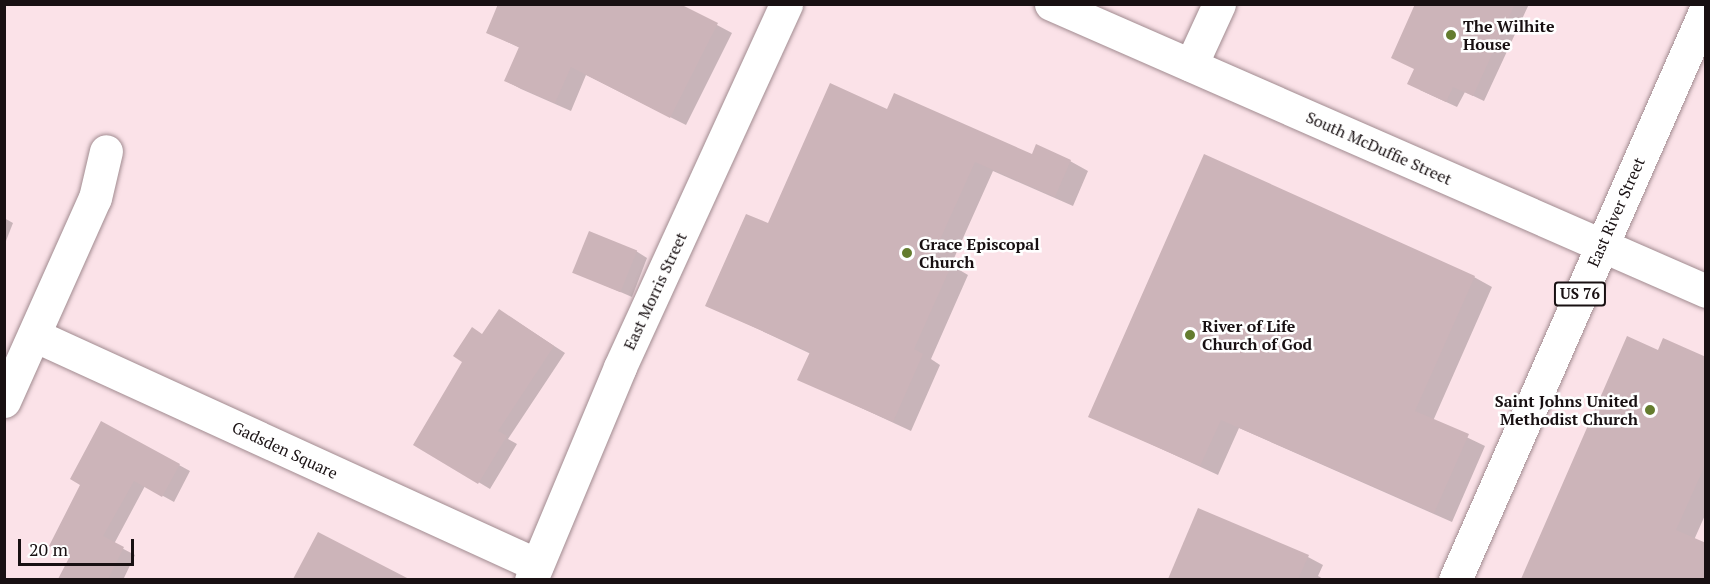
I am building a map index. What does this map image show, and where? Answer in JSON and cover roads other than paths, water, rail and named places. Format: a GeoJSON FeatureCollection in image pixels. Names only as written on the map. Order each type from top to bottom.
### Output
{"type":"FeatureCollection","features":[{"type":"Feature","properties":{"kind":"street","name":"East Morris Street"},"geometry":{"type":"LineString","coordinates":[[534,572],[620,367],[786,4]]}},
{"type":"Feature","properties":{"kind":"street","name":"South McDuffie Street"},"geometry":{"type":"LineString","coordinates":[[1052,4],[1706,291]]}},
{"type":"Feature","properties":{"kind":"street"},"geometry":{"type":"LineString","coordinates":[[1191,65],[1219,4]]}},
{"type":"Feature","properties":{"kind":"street","name":"East River Street"},"geometry":{"type":"LineString","coordinates":[[1455,579],[1706,9]]}},
{"type":"Feature","properties":{"kind":"street"},"geometry":{"type":"LineString","coordinates":[[4,401],[95,198],[106,151]]}},
{"type":"Feature","properties":{"kind":"street","name":"Gadsden Square"},"geometry":{"type":"LineString","coordinates":[[34,335],[534,572]]}},
{"type":"Feature","properties":{"kind":"place","name":"The Wilhite House"},"geometry":{"type":"Point","coordinates":[1451,35]}},
{"type":"Feature","properties":{"kind":"place","name":"Grace Episcopal Church"},"geometry":{"type":"Point","coordinates":[907,253]}},
{"type":"Feature","properties":{"kind":"place","name":"River of Life Church of God"},"geometry":{"type":"Point","coordinates":[1190,335]}},
{"type":"Feature","properties":{"kind":"place","name":"Saint Johns United Methodist Church"},"geometry":{"type":"Point","coordinates":[1650,410]}}]}
